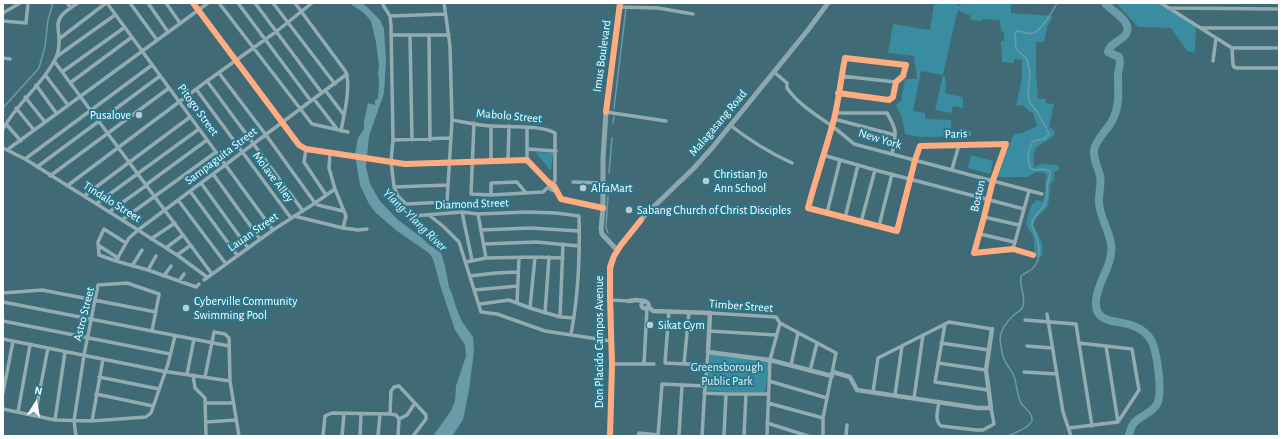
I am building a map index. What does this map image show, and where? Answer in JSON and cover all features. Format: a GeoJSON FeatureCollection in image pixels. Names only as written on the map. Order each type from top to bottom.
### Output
{"type":"FeatureCollection","features":[{"type":"Feature","properties":{"kind":"main road","name":"Malagasang Road"},"geometry":{"type":"LineString","coordinates":[[617,250],[645,215],[694,168],[774,72],[828,3]]}},
{"type":"Feature","properties":{"kind":"main road","name":"Imus Boulevard"},"geometry":{"type":"LineString","coordinates":[[617,250],[601,232],[606,112],[620,5]]}},
{"type":"Feature","properties":{"kind":"main road","name":"Don Placido Campos Avenue"},"geometry":{"type":"LineString","coordinates":[[610,436],[612,364],[610,267],[617,250]]}},
{"type":"Feature","properties":{"kind":"street"},"geometry":{"type":"LineString","coordinates":[[3,13],[20,3]]}},
{"type":"Feature","properties":{"kind":"street"},"geometry":{"type":"LineString","coordinates":[[3,21],[26,23],[28,3]]}},
{"type":"Feature","properties":{"kind":"street"},"geometry":{"type":"LineString","coordinates":[[67,3],[71,8]]}},
{"type":"Feature","properties":{"kind":"street"},"geometry":{"type":"LineString","coordinates":[[3,129],[16,108],[46,76],[56,57],[59,44],[57,27],[58,21],[62,14],[78,3]]}},
{"type":"Feature","properties":{"kind":"street"},"geometry":{"type":"LineString","coordinates":[[59,38],[106,3]]}},
{"type":"Feature","properties":{"kind":"street","name":"Pitogo Street"},"geometry":{"type":"LineString","coordinates":[[106,3],[273,230]]}},
{"type":"Feature","properties":{"kind":"street"},"geometry":{"type":"LineString","coordinates":[[130,3],[157,40]]}},
{"type":"Feature","properties":{"kind":"street"},"geometry":{"type":"LineString","coordinates":[[148,3],[168,32]]}},
{"type":"Feature","properties":{"kind":"street"},"geometry":{"type":"LineString","coordinates":[[166,3],[180,23]]}},
{"type":"Feature","properties":{"kind":"street"},"geometry":{"type":"LineString","coordinates":[[193,3],[298,145],[306,149],[405,164],[527,160]]}},
{"type":"Feature","properties":{"kind":"street"},"geometry":{"type":"LineString","coordinates":[[8,150],[208,3]]}},
{"type":"Feature","properties":{"kind":"street"},"geometry":{"type":"LineString","coordinates":[[219,3],[312,124],[348,132]]}},
{"type":"Feature","properties":{"kind":"street"},"geometry":{"type":"LineString","coordinates":[[238,3],[312,100],[337,130]]}},
{"type":"Feature","properties":{"kind":"street"},"geometry":{"type":"LineString","coordinates":[[255,3],[344,116]]}},
{"type":"Feature","properties":{"kind":"street"},"geometry":{"type":"LineString","coordinates":[[273,3],[334,84]]}},
{"type":"Feature","properties":{"kind":"street"},"geometry":{"type":"LineString","coordinates":[[295,3],[346,74],[347,83],[344,116],[341,130]]}},
{"type":"Feature","properties":{"kind":"street"},"geometry":{"type":"LineString","coordinates":[[67,186],[235,60],[288,23],[312,3]]}},
{"type":"Feature","properties":{"kind":"street"},"geometry":{"type":"LineString","coordinates":[[383,3],[390,16],[392,35],[393,140],[391,161],[394,187],[398,196],[406,204],[447,202],[452,120],[449,35],[444,3]]}},
{"type":"Feature","properties":{"kind":"street"},"geometry":{"type":"LineString","coordinates":[[1161,3],[1232,48],[1279,48]]}},
{"type":"Feature","properties":{"kind":"street"},"geometry":{"type":"LineString","coordinates":[[620,5],[658,8],[693,14]]}},
{"type":"Feature","properties":{"kind":"street"},"geometry":{"type":"LineString","coordinates":[[1168,8],[1279,8]]}},
{"type":"Feature","properties":{"kind":"street"},"geometry":{"type":"LineString","coordinates":[[390,16],[445,14]]}},
{"type":"Feature","properties":{"kind":"street"},"geometry":{"type":"LineString","coordinates":[[56,57],[115,15]]}},
{"type":"Feature","properties":{"kind":"street"},"geometry":{"type":"LineString","coordinates":[[62,72],[125,28]]}},
{"type":"Feature","properties":{"kind":"street"},"geometry":{"type":"LineString","coordinates":[[1200,28],[1279,28]]}},
{"type":"Feature","properties":{"kind":"street"},"geometry":{"type":"LineString","coordinates":[[392,35],[449,35]]}},
{"type":"Feature","properties":{"kind":"street"},"geometry":{"type":"LineString","coordinates":[[410,36],[412,140]]}},
{"type":"Feature","properties":{"kind":"street"},"geometry":{"type":"LineString","coordinates":[[429,36],[430,140]]}},
{"type":"Feature","properties":{"kind":"street"},"geometry":{"type":"LineString","coordinates":[[70,83],[132,37]]}},
{"type":"Feature","properties":{"kind":"street"},"geometry":{"type":"LineString","coordinates":[[1213,61],[1216,38]]}},
{"type":"Feature","properties":{"kind":"street"},"geometry":{"type":"LineString","coordinates":[[1232,48],[1234,67],[1279,68]]}},
{"type":"Feature","properties":{"kind":"street"},"geometry":{"type":"LineString","coordinates":[[3,58],[10,59]]}},
{"type":"Feature","properties":{"kind":"street"},"geometry":{"type":"LineString","coordinates":[[838,93],[890,100],[893,97],[896,82],[903,76],[906,65],[845,58],[841,76],[838,93],[834,119],[808,208],[897,231],[915,160]]}},
{"type":"Feature","properties":{"kind":"street"},"geometry":{"type":"LineString","coordinates":[[54,61],[212,274]]}},
{"type":"Feature","properties":{"kind":"street"},"geometry":{"type":"LineString","coordinates":[[25,159],[152,65]]}},
{"type":"Feature","properties":{"kind":"street","name":"New York"},"geometry":{"type":"LineString","coordinates":[[774,72],[787,83],[787,88],[793,98],[854,144],[1042,194]]}},
{"type":"Feature","properties":{"kind":"street"},"geometry":{"type":"LineString","coordinates":[[218,73],[266,135],[315,203],[343,211]]}},
{"type":"Feature","properties":{"kind":"street","name":"Sampaguita Street"},"geometry":{"type":"LineString","coordinates":[[117,260],[129,238],[138,230],[324,92],[346,74]]}},
{"type":"Feature","properties":{"kind":"street"},"geometry":{"type":"LineString","coordinates":[[46,76],[68,106]]}},
{"type":"Feature","properties":{"kind":"street"},"geometry":{"type":"LineString","coordinates":[[38,167],[160,76]]}},
{"type":"Feature","properties":{"kind":"street"},"geometry":{"type":"LineString","coordinates":[[841,76],[896,82]]}},
{"type":"Feature","properties":{"kind":"street"},"geometry":{"type":"LineString","coordinates":[[207,81],[303,211]]}},
{"type":"Feature","properties":{"kind":"street"},"geometry":{"type":"LineString","coordinates":[[36,85],[57,114]]}},
{"type":"Feature","properties":{"kind":"street"},"geometry":{"type":"LineString","coordinates":[[50,176],[169,88]]}},
{"type":"Feature","properties":{"kind":"street","name":"Molave Alley"},"geometry":{"type":"LineString","coordinates":[[196,89],[242,152],[293,217]]}},
{"type":"Feature","properties":{"kind":"street"},"geometry":{"type":"LineString","coordinates":[[25,97],[45,122]]}},
{"type":"Feature","properties":{"kind":"street"},"geometry":{"type":"LineString","coordinates":[[16,108],[34,130]]}},
{"type":"Feature","properties":{"kind":"street"},"geometry":{"type":"LineString","coordinates":[[606,112],[666,121]]}},
{"type":"Feature","properties":{"kind":"street"},"geometry":{"type":"LineString","coordinates":[[835,113],[887,113],[895,127],[892,154]]}},
{"type":"Feature","properties":{"kind":"street"},"geometry":{"type":"LineString","coordinates":[[84,196],[190,117]]}},
{"type":"Feature","properties":{"kind":"street"},"geometry":{"type":"LineString","coordinates":[[834,119],[895,135]]}},
{"type":"Feature","properties":{"kind":"street","name":"Mabolo Street"},"geometry":{"type":"LineString","coordinates":[[452,120],[491,126],[509,126],[550,130],[555,133],[556,177],[555,181],[550,184]]}},
{"type":"Feature","properties":{"kind":"street"},"geometry":{"type":"LineString","coordinates":[[6,124],[21,140]]}},
{"type":"Feature","properties":{"kind":"street"},"geometry":{"type":"LineString","coordinates":[[474,124],[471,194],[491,195],[543,192],[550,184]]}},
{"type":"Feature","properties":{"kind":"street"},"geometry":{"type":"LineString","coordinates":[[730,125],[752,142],[792,163]]}},
{"type":"Feature","properties":{"kind":"street"},"geometry":{"type":"LineString","coordinates":[[490,161],[491,126]]}},
{"type":"Feature","properties":{"kind":"street"},"geometry":{"type":"LineString","coordinates":[[508,160],[509,126]]}},
{"type":"Feature","properties":{"kind":"street"},"geometry":{"type":"LineString","coordinates":[[528,128],[527,160],[550,184],[561,199],[602,208]]}},
{"type":"Feature","properties":{"kind":"street"},"geometry":{"type":"LineString","coordinates":[[96,204],[199,129]]}},
{"type":"Feature","properties":{"kind":"street"},"geometry":{"type":"LineString","coordinates":[[393,140],[430,140],[450,138]]}},
{"type":"Feature","properties":{"kind":"street"},"geometry":{"type":"LineString","coordinates":[[109,212],[207,140]]}},
{"type":"Feature","properties":{"kind":"street","name":"Paris"},"geometry":{"type":"LineString","coordinates":[[915,160],[920,146],[1006,144]]}},
{"type":"Feature","properties":{"kind":"street","name":"Boston"},"geometry":{"type":"LineString","coordinates":[[1006,144],[992,180],[989,200],[974,253],[1012,249]]}},
{"type":"Feature","properties":{"kind":"street"},"geometry":{"type":"LineString","coordinates":[[952,169],[959,145]]}},
{"type":"Feature","properties":{"kind":"street","name":"Tindalo Street"},"geometry":{"type":"LineString","coordinates":[[3,148],[25,159],[138,230],[177,255],[206,278]]}},
{"type":"Feature","properties":{"kind":"street"},"geometry":{"type":"LineString","coordinates":[[527,148],[556,151]]}},
{"type":"Feature","properties":{"kind":"street"},"geometry":{"type":"LineString","coordinates":[[306,149],[304,162],[326,195]]}},
{"type":"Feature","properties":{"kind":"street"},"geometry":{"type":"LineString","coordinates":[[122,220],[156,197],[216,152]]}},
{"type":"Feature","properties":{"kind":"street"},"geometry":{"type":"LineString","coordinates":[[330,153],[329,168],[335,189],[346,216],[343,228]]}},
{"type":"Feature","properties":{"kind":"street"},"geometry":{"type":"LineString","coordinates":[[823,155],[1024,209]]}},
{"type":"Feature","properties":{"kind":"street"},"geometry":{"type":"LineString","coordinates":[[827,213],[840,160]]}},
{"type":"Feature","properties":{"kind":"street"},"geometry":{"type":"LineString","coordinates":[[845,218],[858,165]]}},
{"type":"Feature","properties":{"kind":"street"},"geometry":{"type":"LineString","coordinates":[[861,222],[875,170]]}},
{"type":"Feature","properties":{"kind":"street"},"geometry":{"type":"LineString","coordinates":[[213,174],[260,239]]}},
{"type":"Feature","properties":{"kind":"street"},"geometry":{"type":"LineString","coordinates":[[879,226],[892,174]]}},
{"type":"Feature","properties":{"kind":"street"},"geometry":{"type":"LineString","coordinates":[[491,195],[491,183],[517,182],[526,193]]}},
{"type":"Feature","properties":{"kind":"street"},"geometry":{"type":"LineString","coordinates":[[573,182],[603,183]]}},
{"type":"Feature","properties":{"kind":"street"},"geometry":{"type":"LineString","coordinates":[[201,183],[248,248]]}},
{"type":"Feature","properties":{"kind":"street"},"geometry":{"type":"LineString","coordinates":[[394,187],[448,185]]}},
{"type":"Feature","properties":{"kind":"street","name":"Lauan Street"},"geometry":{"type":"LineString","coordinates":[[206,278],[273,230],[335,189]]}},
{"type":"Feature","properties":{"kind":"street"},"geometry":{"type":"LineString","coordinates":[[190,191],[237,255]]}},
{"type":"Feature","properties":{"kind":"street"},"geometry":{"type":"LineString","coordinates":[[1029,191],[1020,226],[1012,249],[1033,256]]}},
{"type":"Feature","properties":{"kind":"street"},"geometry":{"type":"LineString","coordinates":[[178,200],[226,264]]}},
{"type":"Feature","properties":{"kind":"street"},"geometry":{"type":"LineString","coordinates":[[462,212],[472,260]]}},
{"type":"Feature","properties":{"kind":"street","name":"Diamond Street"},"geometry":{"type":"LineString","coordinates":[[429,215],[462,212],[478,214],[527,212],[556,213],[579,216],[580,231],[572,334]]}},
{"type":"Feature","properties":{"kind":"street"},"geometry":{"type":"LineString","coordinates":[[478,214],[486,258]]}},
{"type":"Feature","properties":{"kind":"street"},"geometry":{"type":"LineString","coordinates":[[413,216],[429,215]]}},
{"type":"Feature","properties":{"kind":"street","name":"Diamond Street"},"geometry":{"type":"LineString","coordinates":[[429,215],[459,242],[480,304]]}},
{"type":"Feature","properties":{"kind":"street"},"geometry":{"type":"LineString","coordinates":[[293,217],[343,228],[358,230],[367,229]]}},
{"type":"Feature","properties":{"kind":"street"},"geometry":{"type":"LineString","coordinates":[[984,217],[1020,226]]}},
{"type":"Feature","properties":{"kind":"street"},"geometry":{"type":"LineString","coordinates":[[151,239],[175,223]]}},
{"type":"Feature","properties":{"kind":"street"},"geometry":{"type":"LineString","coordinates":[[481,230],[531,228],[580,231]]}},
{"type":"Feature","properties":{"kind":"street"},"geometry":{"type":"LineString","coordinates":[[126,243],[104,229],[98,245],[99,254],[196,287],[199,284]]}},
{"type":"Feature","properties":{"kind":"street"},"geometry":{"type":"LineString","coordinates":[[980,234],[1014,242]]}},
{"type":"Feature","properties":{"kind":"street"},"geometry":{"type":"LineString","coordinates":[[166,248],[183,235]]}},
{"type":"Feature","properties":{"kind":"street"},"geometry":{"type":"LineString","coordinates":[[484,244],[536,242],[579,246]]}},
{"type":"Feature","properties":{"kind":"street"},"geometry":{"type":"LineString","coordinates":[[560,317],[563,244]]}},
{"type":"Feature","properties":{"kind":"street"},"geometry":{"type":"LineString","coordinates":[[98,245],[117,260]]}},
{"type":"Feature","properties":{"kind":"street"},"geometry":{"type":"LineString","coordinates":[[177,255],[191,245]]}},
{"type":"Feature","properties":{"kind":"street"},"geometry":{"type":"LineString","coordinates":[[132,266],[142,250]]}},
{"type":"Feature","properties":{"kind":"street"},"geometry":{"type":"LineString","coordinates":[[148,270],[156,256]]}},
{"type":"Feature","properties":{"kind":"street"},"geometry":{"type":"LineString","coordinates":[[530,308],[535,257]]}},
{"type":"Feature","properties":{"kind":"street"},"geometry":{"type":"LineString","coordinates":[[545,313],[549,257]]}},
{"type":"Feature","properties":{"kind":"street"},"geometry":{"type":"LineString","coordinates":[[466,262],[486,258],[563,258]]}},
{"type":"Feature","properties":{"kind":"street"},"geometry":{"type":"LineString","coordinates":[[517,303],[519,258]]}},
{"type":"Feature","properties":{"kind":"street"},"geometry":{"type":"LineString","coordinates":[[164,276],[171,266]]}},
{"type":"Feature","properties":{"kind":"street"},"geometry":{"type":"LineString","coordinates":[[470,276],[518,272]]}},
{"type":"Feature","properties":{"kind":"street"},"geometry":{"type":"LineString","coordinates":[[179,281],[184,274]]}},
{"type":"Feature","properties":{"kind":"street","name":"Astro Street"},"geometry":{"type":"LineString","coordinates":[[76,436],[74,421],[84,355],[98,287],[100,284],[127,283],[158,294],[152,331]]}},
{"type":"Feature","properties":{"kind":"street"},"geometry":{"type":"LineString","coordinates":[[474,290],[518,286]]}},
{"type":"Feature","properties":{"kind":"street"},"geometry":{"type":"LineString","coordinates":[[3,293],[42,290],[156,312]]}},
{"type":"Feature","properties":{"kind":"street"},"geometry":{"type":"LineString","coordinates":[[574,318],[560,317],[545,313],[509,300],[480,304],[482,312],[497,314],[545,331],[611,341]]}},
{"type":"Feature","properties":{"kind":"street"},"geometry":{"type":"LineString","coordinates":[[610,300],[636,300],[643,304],[649,303],[644,364]]}},
{"type":"Feature","properties":{"kind":"street"},"geometry":{"type":"LineString","coordinates":[[3,302],[229,346]]}},
{"type":"Feature","properties":{"kind":"street","name":"Timber Street"},"geometry":{"type":"LineString","coordinates":[[648,307],[653,311],[776,316],[780,323],[836,353],[822,418],[823,436]]}},
{"type":"Feature","properties":{"kind":"street"},"geometry":{"type":"LineString","coordinates":[[669,312],[664,362],[666,364],[707,365]]}},
{"type":"Feature","properties":{"kind":"street"},"geometry":{"type":"LineString","coordinates":[[684,364],[689,312]]}},
{"type":"Feature","properties":{"kind":"street"},"geometry":{"type":"LineString","coordinates":[[702,436],[710,313]]}},
{"type":"Feature","properties":{"kind":"street"},"geometry":{"type":"LineString","coordinates":[[1047,314],[1063,412],[1071,436]]}},
{"type":"Feature","properties":{"kind":"street"},"geometry":{"type":"LineString","coordinates":[[1025,320],[1076,324],[1092,426]]}},
{"type":"Feature","properties":{"kind":"street"},"geometry":{"type":"LineString","coordinates":[[3,321],[170,354]]}},
{"type":"Feature","properties":{"kind":"street"},"geometry":{"type":"LineString","coordinates":[[873,392],[878,358],[949,322],[992,329],[986,370],[994,424],[983,430],[941,426],[937,423],[936,419],[939,402]]}},
{"type":"Feature","properties":{"kind":"street"},"geometry":{"type":"LineString","coordinates":[[767,436],[770,360],[780,323]]}},
{"type":"Feature","properties":{"kind":"street"},"geometry":{"type":"LineString","coordinates":[[945,324],[935,382],[988,390]]}},
{"type":"Feature","properties":{"kind":"street"},"geometry":{"type":"LineString","coordinates":[[709,331],[776,335]]}},
{"type":"Feature","properties":{"kind":"street"},"geometry":{"type":"LineString","coordinates":[[205,377],[214,332],[225,334],[229,338],[230,381],[239,436]]}},
{"type":"Feature","properties":{"kind":"street"},"geometry":{"type":"LineString","coordinates":[[791,365],[798,333]]}},
{"type":"Feature","properties":{"kind":"street"},"geometry":{"type":"LineString","coordinates":[[914,398],[923,335]]}},
{"type":"Feature","properties":{"kind":"street"},"geometry":{"type":"LineString","coordinates":[[3,409],[55,420],[92,421],[146,417],[151,413],[168,364],[175,336]]}},
{"type":"Feature","properties":{"kind":"street"},"geometry":{"type":"LineString","coordinates":[[3,339],[165,372],[230,381]]}},
{"type":"Feature","properties":{"kind":"street"},"geometry":{"type":"LineString","coordinates":[[187,374],[194,340]]}},
{"type":"Feature","properties":{"kind":"street"},"geometry":{"type":"LineString","coordinates":[[3,393],[13,341]]}},
{"type":"Feature","properties":{"kind":"street"},"geometry":{"type":"LineString","coordinates":[[810,371],[817,343]]}},
{"type":"Feature","properties":{"kind":"street"},"geometry":{"type":"LineString","coordinates":[[942,343],[989,350]]}},
{"type":"Feature","properties":{"kind":"street"},"geometry":{"type":"LineString","coordinates":[[1069,428],[1118,422],[1139,390],[1132,349],[1079,343]]}},
{"type":"Feature","properties":{"kind":"street"},"geometry":{"type":"LineString","coordinates":[[18,412],[30,345]]}},
{"type":"Feature","properties":{"kind":"street"},"geometry":{"type":"LineString","coordinates":[[895,396],[902,346]]}},
{"type":"Feature","properties":{"kind":"street"},"geometry":{"type":"LineString","coordinates":[[1028,346],[1052,348]]}},
{"type":"Feature","properties":{"kind":"street"},"geometry":{"type":"LineString","coordinates":[[1106,346],[1118,422]]}},
{"type":"Feature","properties":{"kind":"street"},"geometry":{"type":"LineString","coordinates":[[35,415],[48,348]]}},
{"type":"Feature","properties":{"kind":"street"},"geometry":{"type":"LineString","coordinates":[[55,420],[65,352]]}},
{"type":"Feature","properties":{"kind":"street"},"geometry":{"type":"LineString","coordinates":[[708,352],[770,360],[810,371],[850,377],[857,390],[991,408]]}},
{"type":"Feature","properties":{"kind":"street"},"geometry":{"type":"LineString","coordinates":[[92,421],[103,359]]}},
{"type":"Feature","properties":{"kind":"street"},"geometry":{"type":"LineString","coordinates":[[938,363],[986,370]]}},
{"type":"Feature","properties":{"kind":"street"},"geometry":{"type":"LineString","coordinates":[[612,364],[654,364]]}},
{"type":"Feature","properties":{"kind":"street"},"geometry":{"type":"LineString","coordinates":[[1024,372],[1056,374]]}},
{"type":"Feature","properties":{"kind":"street"},"geometry":{"type":"LineString","coordinates":[[193,375],[195,388],[204,396],[206,436]]}},
{"type":"Feature","properties":{"kind":"street"},"geometry":{"type":"LineString","coordinates":[[99,377],[159,389]]}},
{"type":"Feature","properties":{"kind":"street"},"geometry":{"type":"LineString","coordinates":[[769,381],[827,398]]}},
{"type":"Feature","properties":{"kind":"street"},"geometry":{"type":"LineString","coordinates":[[638,436],[639,433],[658,435],[662,384],[705,386]]}},
{"type":"Feature","properties":{"kind":"street"},"geometry":{"type":"LineString","coordinates":[[678,436],[682,385]]}},
{"type":"Feature","properties":{"kind":"street"},"geometry":{"type":"LineString","coordinates":[[390,414],[391,391],[394,387],[399,386],[416,403],[426,416],[413,436]]}},
{"type":"Feature","properties":{"kind":"street"},"geometry":{"type":"LineString","coordinates":[[704,392],[726,394],[768,394]]}},
{"type":"Feature","properties":{"kind":"street"},"geometry":{"type":"LineString","coordinates":[[96,394],[153,406]]}},
{"type":"Feature","properties":{"kind":"street"},"geometry":{"type":"LineString","coordinates":[[724,436],[726,394]]}},
{"type":"Feature","properties":{"kind":"street"},"geometry":{"type":"LineString","coordinates":[[744,436],[746,394]]}},
{"type":"Feature","properties":{"kind":"street"},"geometry":{"type":"LineString","coordinates":[[768,402],[822,418]]}},
{"type":"Feature","properties":{"kind":"street"},"geometry":{"type":"LineString","coordinates":[[205,403],[233,403]]}},
{"type":"Feature","properties":{"kind":"street"},"geometry":{"type":"LineString","coordinates":[[399,419],[407,415],[416,403]]}},
{"type":"Feature","properties":{"kind":"street"},"geometry":{"type":"LineString","coordinates":[[324,436],[325,416],[332,413],[396,415],[399,419],[398,436]]}},
{"type":"Feature","properties":{"kind":"street"},"geometry":{"type":"LineString","coordinates":[[342,436],[344,414]]}},
{"type":"Feature","properties":{"kind":"street"},"geometry":{"type":"LineString","coordinates":[[360,436],[361,414]]}},
{"type":"Feature","properties":{"kind":"street"},"geometry":{"type":"LineString","coordinates":[[378,436],[380,414]]}},
{"type":"Feature","properties":{"kind":"street"},"geometry":{"type":"LineString","coordinates":[[206,422],[236,420]]}},
{"type":"Feature","properties":{"kind":"street"},"geometry":{"type":"LineString","coordinates":[[767,423],[808,436]]}},
{"type":"Feature","properties":{"kind":"street"},"geometry":{"type":"LineString","coordinates":[[846,436],[847,425]]}},
{"type":"Feature","properties":{"kind":"green space"},"geometry":{"type":"Polygon","coordinates":[[[934,3],[954,3],[960,6],[962,3],[1011,3],[1011,13],[1053,16],[1047,27],[1044,42],[1036,42],[1038,99],[1045,99],[1046,103],[1054,104],[1049,127],[1053,129],[1055,133],[1036,148],[1034,154],[1034,167],[1041,164],[1058,165],[1059,170],[1054,172],[1054,181],[1051,182],[1048,206],[1036,218],[1033,225],[1039,236],[1043,249],[1041,257],[1035,257],[1034,238],[1026,224],[1031,206],[1037,200],[1042,202],[1044,199],[1047,175],[1045,173],[1037,172],[1027,177],[996,177],[1014,134],[1022,133],[1037,126],[1033,113],[1023,105],[1016,106],[1022,78],[1022,60],[1014,59],[1014,63],[1002,62],[1001,41],[1004,41],[1004,32],[1001,31],[1000,20],[970,20],[971,16],[958,10],[943,75],[921,71],[913,111],[925,113],[925,119],[951,120],[951,130],[971,131],[971,136],[920,137],[905,134],[902,118],[896,105],[901,101],[905,79],[917,79],[914,56],[888,53],[893,24],[930,30],[934,3]]]}},
{"type":"Feature","properties":{"kind":"green space"},"geometry":{"type":"Polygon","coordinates":[[[1116,3],[1160,3],[1196,25],[1195,53],[1187,51],[1171,28],[1138,27],[1116,3]]]}},
{"type":"Feature","properties":{"kind":"green space"},"geometry":{"type":"Polygon","coordinates":[[[943,75],[945,76],[946,81],[945,93],[963,97],[963,108],[953,106],[951,113],[935,110],[943,75]]]}},
{"type":"Feature","properties":{"kind":"green space"},"geometry":{"type":"Polygon","coordinates":[[[535,152],[553,153],[551,171],[535,152]]]}},
{"type":"Feature","properties":{"kind":"green space"},"geometry":{"type":"Polygon","coordinates":[[[971,155],[993,161],[990,174],[968,168],[971,155]]]}},
{"type":"Feature","properties":{"kind":"green space","name":"Greensborough Public Park"},"geometry":{"type":"Polygon","coordinates":[[[710,354],[769,361],[765,392],[726,392],[706,390],[710,354]]]}},
{"type":"Feature","properties":{"kind":"shaded area"},"geometry":{"type":"Polygon","coordinates":[[[349,3],[362,3],[380,20],[384,29],[386,61],[384,93],[369,136],[366,167],[370,184],[380,201],[397,219],[441,253],[449,287],[456,307],[461,320],[473,337],[474,351],[469,390],[463,420],[452,436],[433,436],[451,411],[455,401],[456,386],[466,356],[465,345],[455,330],[433,259],[429,253],[397,231],[376,213],[369,204],[360,185],[355,155],[358,138],[364,129],[368,103],[375,105],[375,100],[378,99],[379,66],[376,42],[371,21],[364,13],[349,3]]]}},
{"type":"Feature","properties":{"kind":"waterway"},"geometry":{"type":"LineString","coordinates":[[3,108],[39,68],[45,46],[48,20],[53,3]]}},
{"type":"Feature","properties":{"kind":"waterway"},"geometry":{"type":"LineString","coordinates":[[1007,436],[1029,425],[1032,417],[1021,403],[1014,376],[1003,355],[1000,336],[1007,322],[1021,310],[1023,306],[1024,299],[1021,276],[1032,269],[1039,257],[1037,238],[1032,227],[1032,223],[1046,201],[1047,185],[1050,176],[1050,172],[1048,170],[1031,169],[1028,162],[1029,151],[1033,141],[1044,139],[1049,134],[1038,113],[1030,103],[1028,96],[1030,73],[1027,59],[1016,49],[1015,33],[1017,31],[1029,34],[1040,29],[1057,3]]}},
{"type":"Feature","properties":{"kind":"waterway"},"geometry":{"type":"LineString","coordinates":[[1105,3],[1120,16],[1126,24],[1127,32],[1123,38],[1111,46],[1108,52],[1119,57],[1120,59],[1118,75],[1118,103],[1113,119],[1097,142],[1094,150],[1094,157],[1100,179],[1100,208],[1111,244],[1110,259],[1099,287],[1096,308],[1099,314],[1108,320],[1125,323],[1138,328],[1149,337],[1157,359],[1159,380],[1159,398],[1157,404],[1152,410],[1134,423],[1129,434],[1130,436]]}},
{"type":"Feature","properties":{"kind":"waterway"},"geometry":{"type":"LineString","coordinates":[[614,108],[626,8]]}},
{"type":"Feature","properties":{"kind":"waterway"},"geometry":{"type":"LineString","coordinates":[[613,123],[614,116]]}},
{"type":"Feature","properties":{"kind":"waterway"},"geometry":{"type":"LineString","coordinates":[[609,173],[612,138]]}},
{"type":"Feature","properties":{"kind":"waterway"},"geometry":{"type":"LineString","coordinates":[[608,196],[606,227],[608,233]]}},
{"type":"Feature","properties":{"kind":"cycle path"},"geometry":{"type":"LineString","coordinates":[[193,3],[299,145],[306,149],[405,164],[527,160],[548,182],[554,186],[561,199],[603,208]]}},
{"type":"Feature","properties":{"kind":"cycle path"},"geometry":{"type":"LineString","coordinates":[[606,112],[620,3]]}},
{"type":"Feature","properties":{"kind":"cycle path"},"geometry":{"type":"LineString","coordinates":[[838,93],[889,100],[893,97],[896,82],[903,76],[906,65],[845,58],[842,73],[840,88],[839,96],[834,119],[808,208],[897,231],[920,146],[1006,144],[993,180],[974,253],[1013,249],[1033,255]]}},
{"type":"Feature","properties":{"kind":"cycle path"},"geometry":{"type":"LineString","coordinates":[[610,436],[612,364],[610,267],[614,256],[621,245],[641,220]]}},
{"type":"Feature","properties":{"kind":"place","name":"Pusalove"},"geometry":{"type":"Point","coordinates":[139,115]}},
{"type":"Feature","properties":{"kind":"place","name":"Christian Jo Ann School"},"geometry":{"type":"Point","coordinates":[706,181]}},
{"type":"Feature","properties":{"kind":"place","name":"AlfaMart"},"geometry":{"type":"Point","coordinates":[583,188]}},
{"type":"Feature","properties":{"kind":"place","name":"Sabang Church of Christ Disciples"},"geometry":{"type":"Point","coordinates":[629,210]}},
{"type":"Feature","properties":{"kind":"place","name":"Cyberville Community Swimming Pool"},"geometry":{"type":"Point","coordinates":[186,308]}},
{"type":"Feature","properties":{"kind":"place","name":"Sikat Gym"},"geometry":{"type":"Point","coordinates":[650,325]}},
{"type":"Feature","properties":{"kind":"water label","name":"Ylang-Ylang River"},"geometry":{"type":"Point","coordinates":[415,220]}}]}
